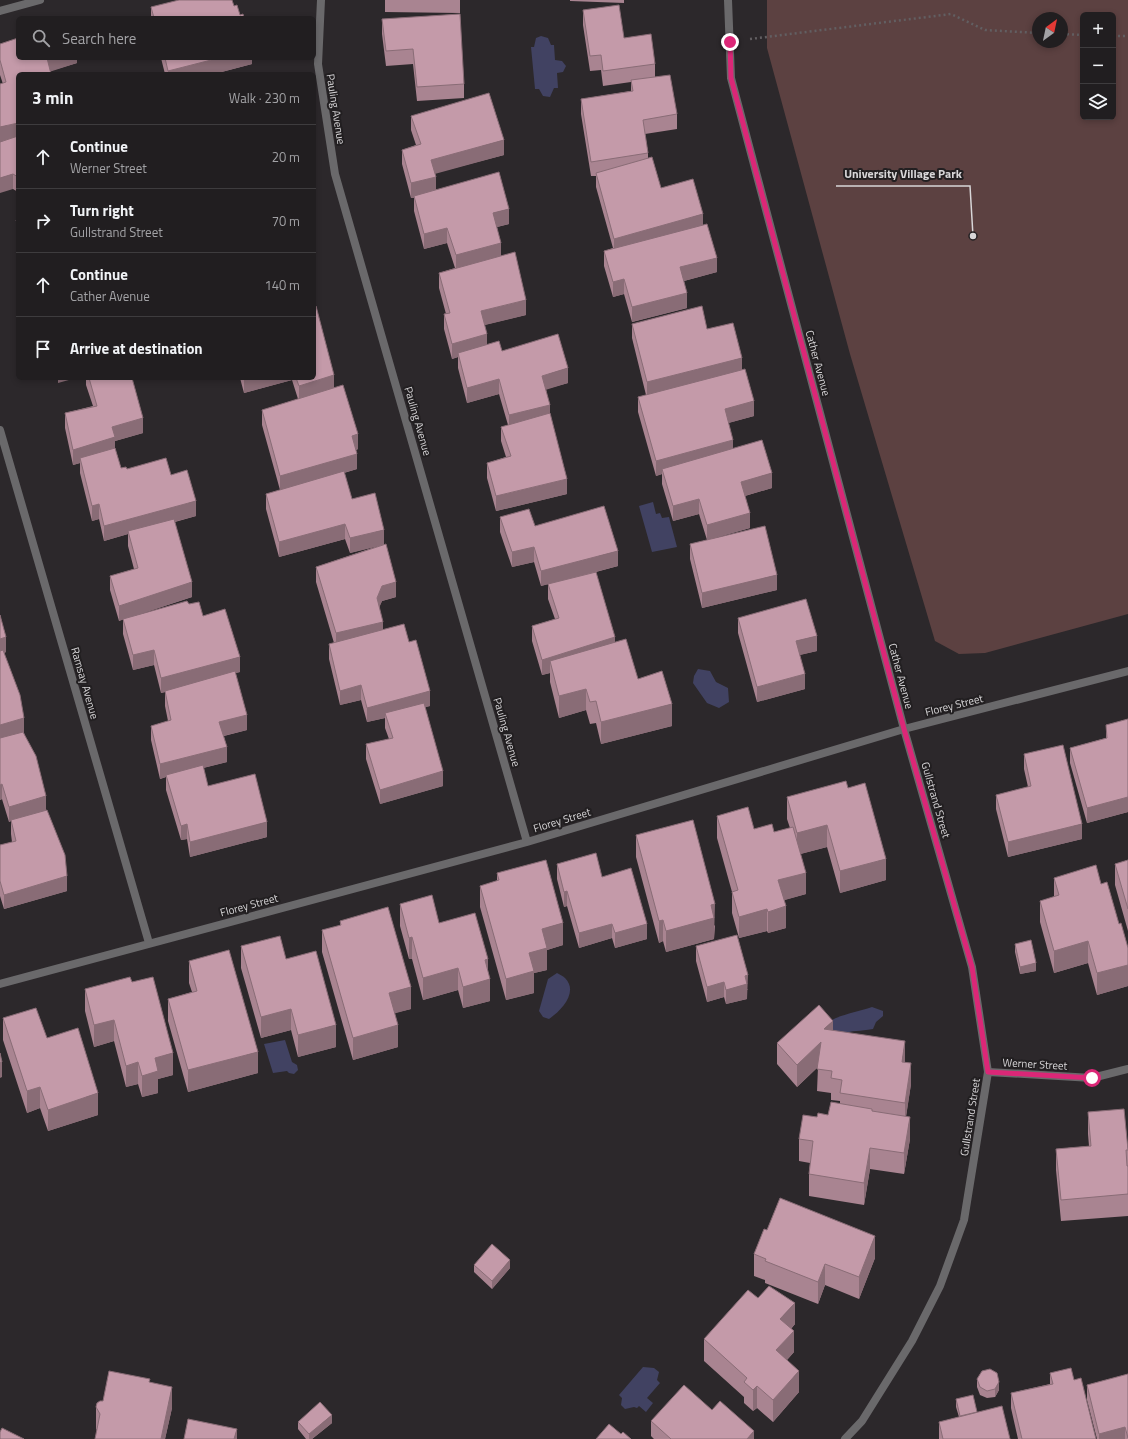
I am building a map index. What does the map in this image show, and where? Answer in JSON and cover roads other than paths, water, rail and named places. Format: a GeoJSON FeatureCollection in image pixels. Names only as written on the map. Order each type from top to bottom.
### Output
{"type":"FeatureCollection","features":[{"type":"Feature","properties":{"kind":"street"},"geometry":{"type":"LineString","coordinates":[[0,11],[40,0]]}},
{"type":"Feature","properties":{"kind":"street","name":"Pauling Avenue"},"geometry":{"type":"LineString","coordinates":[[321,0],[318,64],[335,174],[527,842]]}},
{"type":"Feature","properties":{"kind":"street","name":"Cather Avenue"},"geometry":{"type":"LineString","coordinates":[[728,0],[731,78],[904,729]]}},
{"type":"Feature","properties":{"kind":"street","name":"Ramsay Avenue"},"geometry":{"type":"LineString","coordinates":[[0,430],[149,943]]}},
{"type":"Feature","properties":{"kind":"street","name":"Florey Street"},"geometry":{"type":"LineString","coordinates":[[0,984],[527,842],[904,729],[1128,671]]}},
{"type":"Feature","properties":{"kind":"street","name":"Gullstrand Street"},"geometry":{"type":"LineString","coordinates":[[845,1439],[862,1421],[912,1341],[940,1286],[964,1220],[988,1072],[972,967],[904,729]]}},
{"type":"Feature","properties":{"kind":"street","name":"Werner Street"},"geometry":{"type":"LineString","coordinates":[[988,1072],[1092,1078],[1128,1069]]}},
{"type":"Feature","properties":{"kind":"water"},"geometry":{"type":"Polygon","coordinates":[[[541,36],[548,38],[551,45],[554,45],[555,60],[562,61],[566,66],[563,72],[557,73],[558,88],[554,88],[550,97],[543,96],[539,89],[535,89],[531,47],[534,47],[536,38],[541,36]]]}},
{"type":"Feature","properties":{"kind":"water"},"geometry":{"type":"Polygon","coordinates":[[[653,502],[656,514],[660,513],[662,518],[669,517],[677,547],[652,552],[639,506],[653,502]]]}},
{"type":"Feature","properties":{"kind":"water"},"geometry":{"type":"Polygon","coordinates":[[[698,669],[710,671],[716,682],[728,688],[729,702],[719,708],[707,703],[693,683],[694,676],[698,669]]]}},
{"type":"Feature","properties":{"kind":"water"},"geometry":{"type":"Polygon","coordinates":[[[557,973],[564,977],[569,983],[569,995],[567,1001],[559,1011],[549,1019],[543,1017],[539,1011],[548,979],[557,973]]]}},
{"type":"Feature","properties":{"kind":"water"},"geometry":{"type":"Polygon","coordinates":[[[872,1007],[883,1011],[883,1016],[876,1022],[873,1029],[853,1031],[840,1035],[833,1031],[830,1021],[872,1007]]]}},
{"type":"Feature","properties":{"kind":"water"},"geometry":{"type":"Polygon","coordinates":[[[285,1040],[292,1062],[297,1065],[298,1070],[294,1074],[287,1071],[273,1073],[264,1044],[285,1040]]]}},
{"type":"Feature","properties":{"kind":"water"},"geometry":{"type":"Polygon","coordinates":[[[643,1367],[654,1368],[659,1372],[657,1380],[660,1383],[647,1398],[653,1403],[646,1412],[639,1406],[637,1408],[634,1407],[625,1409],[621,1405],[622,1398],[619,1395],[643,1367]]]}},
{"type":"Feature","properties":{"kind":"place","name":"University Village Park"},"geometry":{"type":"Point","coordinates":[973,236]}}]}
